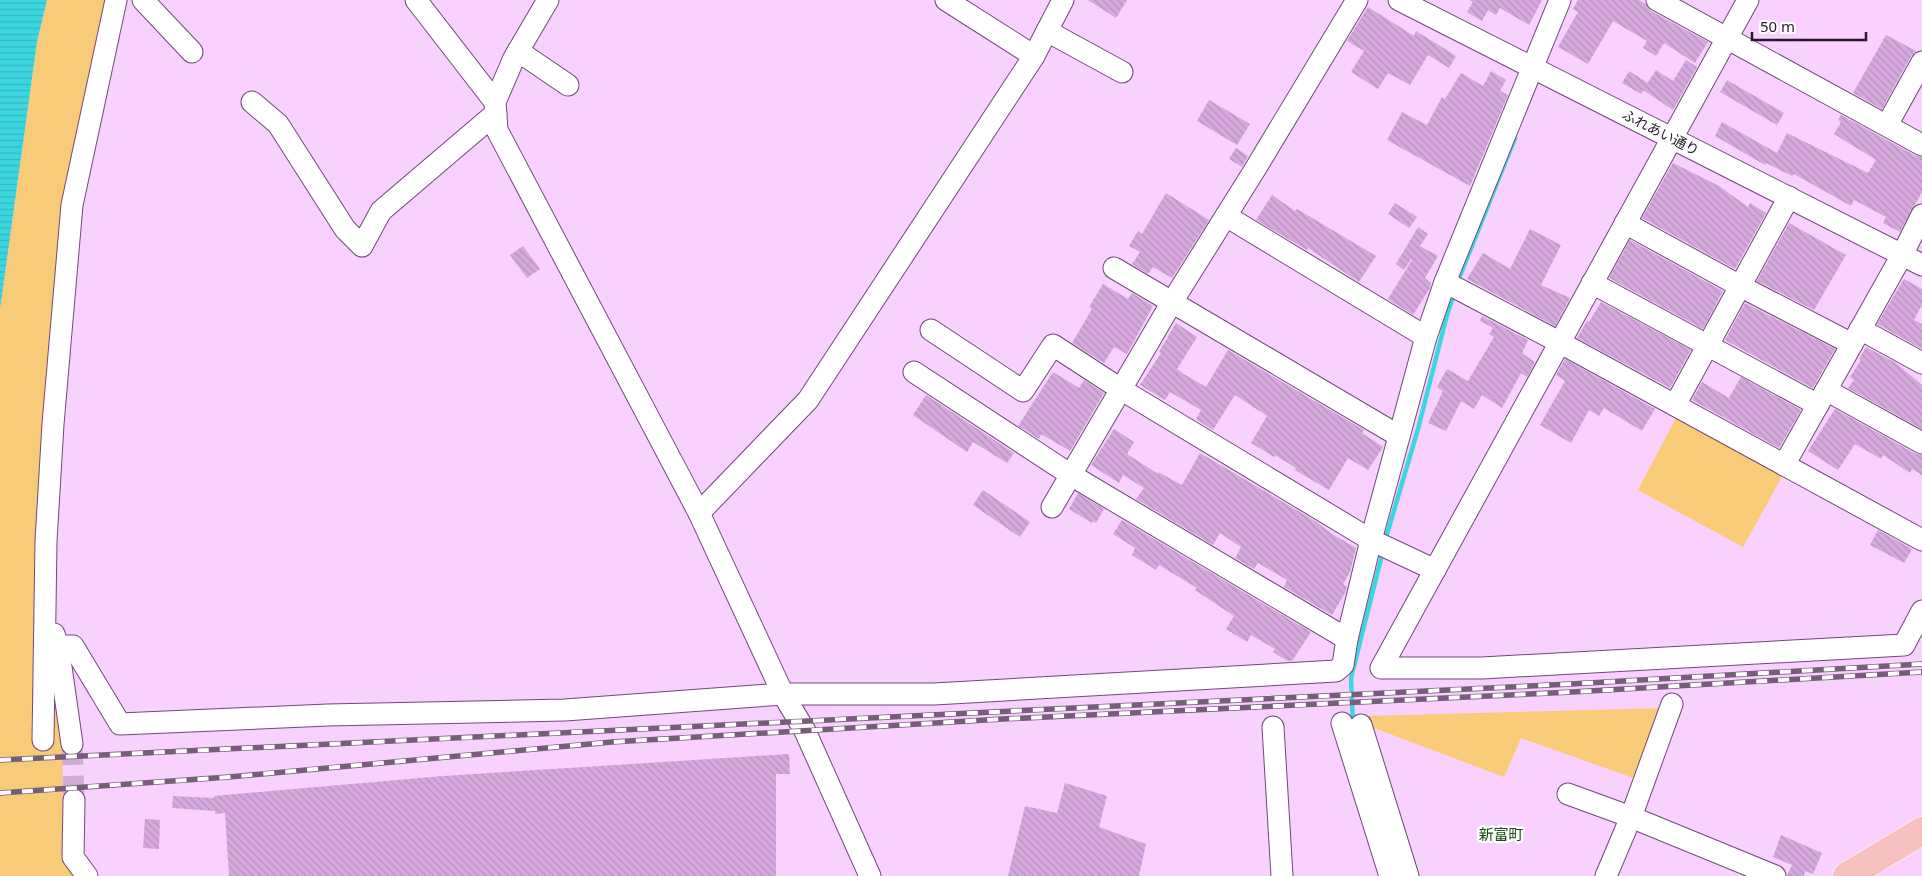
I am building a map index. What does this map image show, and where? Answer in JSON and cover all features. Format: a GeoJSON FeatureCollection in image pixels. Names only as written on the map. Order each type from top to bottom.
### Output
{"type":"FeatureCollection","features":[{"type":"Feature","properties":{"kind":"main road"},"geometry":{"type":"LineString","coordinates":[[1847,876],[1922,831]]}},
{"type":"Feature","properties":{"kind":"street"},"geometry":{"type":"LineString","coordinates":[[43,740],[46,541],[53,424],[72,205],[116,0]]}},
{"type":"Feature","properties":{"kind":"street"},"geometry":{"type":"LineString","coordinates":[[143,0],[192,52]]}},
{"type":"Feature","properties":{"kind":"street"},"geometry":{"type":"LineString","coordinates":[[416,0],[495,107],[497,130],[699,513],[783,694],[805,731],[870,876]]}},
{"type":"Feature","properties":{"kind":"street"},"geometry":{"type":"LineString","coordinates":[[252,102],[278,124],[345,229],[362,246],[381,210],[495,107],[518,51],[548,0]]}},
{"type":"Feature","properties":{"kind":"street"},"geometry":{"type":"LineString","coordinates":[[946,0],[1034,56]]}},
{"type":"Feature","properties":{"kind":"street"},"geometry":{"type":"LineString","coordinates":[[699,513],[808,400],[1034,56],[1063,0]]}},
{"type":"Feature","properties":{"kind":"street"},"geometry":{"type":"LineString","coordinates":[[1052,508],[1172,302],[1357,0]]}},
{"type":"Feature","properties":{"kind":"street","name":"ふれあい通り"},"geometry":{"type":"LineString","coordinates":[[1399,0],[1922,265]]}},
{"type":"Feature","properties":{"kind":"street"},"geometry":{"type":"LineString","coordinates":[[58,646],[73,646],[120,724],[328,715],[565,710],[783,694],[934,694],[1336,671],[1343,664],[1347,639],[1371,540],[1426,338],[1445,282],[1560,0]]}},
{"type":"Feature","properties":{"kind":"street"},"geometry":{"type":"LineString","coordinates":[[1657,0],[1922,145]]}},
{"type":"Feature","properties":{"kind":"street"},"geometry":{"type":"LineString","coordinates":[[1748,0],[1381,668],[1482,668],[1913,644],[1922,611]]}},
{"type":"Feature","properties":{"kind":"street"},"geometry":{"type":"LineString","coordinates":[[1047,31],[1122,72]]}},
{"type":"Feature","properties":{"kind":"street"},"geometry":{"type":"LineString","coordinates":[[518,51],[568,85]]}},
{"type":"Feature","properties":{"kind":"street"},"geometry":{"type":"LineString","coordinates":[[1887,125],[1922,62]]}},
{"type":"Feature","properties":{"kind":"street"},"geometry":{"type":"LineString","coordinates":[[1675,405],[1789,197]]}},
{"type":"Feature","properties":{"kind":"street"},"geometry":{"type":"LineString","coordinates":[[1784,465],[1902,255],[1922,215]]}},
{"type":"Feature","properties":{"kind":"street"},"geometry":{"type":"LineString","coordinates":[[1226,216],[1426,338]]}},
{"type":"Feature","properties":{"kind":"street"},"geometry":{"type":"LineString","coordinates":[[1625,223],[1740,286],[1856,337],[1922,362]]}},
{"type":"Feature","properties":{"kind":"street"},"geometry":{"type":"LineString","coordinates":[[1114,268],[1399,436]]}},
{"type":"Feature","properties":{"kind":"street"},"geometry":{"type":"LineString","coordinates":[[1445,282],[1922,540]]}},
{"type":"Feature","properties":{"kind":"street"},"geometry":{"type":"LineString","coordinates":[[1592,283],[1707,346],[1922,443]]}},
{"type":"Feature","properties":{"kind":"street"},"geometry":{"type":"LineString","coordinates":[[931,330],[1023,391],[1053,345],[1122,390],[1371,540],[1435,570]]}},
{"type":"Feature","properties":{"kind":"street"},"geometry":{"type":"LineString","coordinates":[[914,372],[1071,475],[1347,639]]}},
{"type":"Feature","properties":{"kind":"street"},"geometry":{"type":"LineString","coordinates":[[45,610],[58,646],[72,744]]}},
{"type":"Feature","properties":{"kind":"street"},"geometry":{"type":"LineString","coordinates":[[1606,876],[1631,817],[1672,704]]}},
{"type":"Feature","properties":{"kind":"street"},"geometry":{"type":"LineString","coordinates":[[1390,876],[1351,724],[1408,876]]}},
{"type":"Feature","properties":{"kind":"street"},"geometry":{"type":"LineString","coordinates":[[1272,727],[1282,876]]}},
{"type":"Feature","properties":{"kind":"street"},"geometry":{"type":"LineString","coordinates":[[1568,794],[1631,817],[1775,876]]}},
{"type":"Feature","properties":{"kind":"street"},"geometry":{"type":"LineString","coordinates":[[74,800],[73,857],[87,876]]}},
{"type":"Feature","properties":{"kind":"shaded area"},"geometry":{"type":"Polygon","coordinates":[[[0,0],[47,0],[37,42],[0,309],[0,0]]]}},
{"type":"Feature","properties":{"kind":"shaded area"},"geometry":{"type":"Polygon","coordinates":[[[47,0],[107,0],[82,124],[37,607],[63,726],[62,857],[75,876],[0,876],[0,309],[37,42],[47,0]]]}},
{"type":"Feature","properties":{"kind":"shaded area"},"geometry":{"type":"Polygon","coordinates":[[[1677,416],[1784,473],[1743,547],[1638,490],[1677,416]]]}},
{"type":"Feature","properties":{"kind":"shaded area"},"geometry":{"type":"Polygon","coordinates":[[[1667,708],[1639,780],[1521,738],[1504,777],[1366,725],[1365,716],[1667,708]]]}},
{"type":"Feature","properties":{"kind":"building"},"geometry":{"type":"Polygon","coordinates":[[[1088,0],[1127,0],[1116,18],[1088,0]]]}},
{"type":"Feature","properties":{"kind":"building"},"geometry":{"type":"Polygon","coordinates":[[[1470,0],[1542,0],[1529,25],[1500,8],[1496,15],[1488,10],[1482,21],[1467,12],[1473,2],[1470,0]]]}},
{"type":"Feature","properties":{"kind":"building"},"geometry":{"type":"Polygon","coordinates":[[[1578,0],[1639,0],[1646,4],[1651,11],[1708,42],[1695,63],[1664,43],[1656,56],[1643,48],[1647,41],[1613,21],[1588,64],[1558,47],[1578,12],[1573,9],[1578,0]]]}},
{"type":"Feature","properties":{"kind":"building"},"geometry":{"type":"Polygon","coordinates":[[[1368,7],[1414,36],[1416,31],[1456,56],[1449,68],[1428,55],[1410,85],[1388,73],[1378,89],[1351,72],[1364,51],[1347,41],[1368,7]]]}},
{"type":"Feature","properties":{"kind":"building"},"geometry":{"type":"Polygon","coordinates":[[[1886,35],[1916,51],[1911,56],[1882,109],[1853,93],[1886,35]]]}},
{"type":"Feature","properties":{"kind":"building"},"geometry":{"type":"Polygon","coordinates":[[[1686,60],[1697,67],[1673,110],[1643,90],[1656,70],[1673,81],[1686,60]]]}},
{"type":"Feature","properties":{"kind":"building"},"geometry":{"type":"Polygon","coordinates":[[[1491,71],[1506,80],[1500,91],[1508,95],[1470,186],[1387,140],[1402,112],[1427,125],[1442,97],[1445,99],[1461,73],[1483,86],[1491,71]]]}},
{"type":"Feature","properties":{"kind":"building"},"geometry":{"type":"Polygon","coordinates":[[[1629,71],[1648,83],[1641,94],[1622,83],[1629,71]]]}},
{"type":"Feature","properties":{"kind":"building"},"geometry":{"type":"Polygon","coordinates":[[[1727,80],[1784,113],[1777,125],[1720,92],[1727,80]]]}},
{"type":"Feature","properties":{"kind":"building"},"geometry":{"type":"Polygon","coordinates":[[[1209,100],[1250,124],[1237,145],[1197,121],[1209,100]]]}},
{"type":"Feature","properties":{"kind":"building"},"geometry":{"type":"Polygon","coordinates":[[[1841,115],[1916,156],[1922,157],[1922,192],[1900,232],[1883,223],[1886,217],[1854,200],[1851,206],[1794,174],[1792,176],[1766,163],[1765,165],[1715,136],[1722,122],[1777,153],[1787,133],[1868,173],[1876,160],[1834,134],[1841,122],[1838,120],[1841,115]]]}},
{"type":"Feature","properties":{"kind":"building"},"geometry":{"type":"Polygon","coordinates":[[[1236,148],[1248,156],[1242,167],[1229,159],[1236,148]]]}},
{"type":"Feature","properties":{"kind":"building"},"geometry":{"type":"Polygon","coordinates":[[[1673,163],[1719,186],[1748,207],[1750,203],[1766,213],[1735,269],[1642,218],[1673,163]]]}},
{"type":"Feature","properties":{"kind":"building"},"geometry":{"type":"Polygon","coordinates":[[[1166,193],[1209,220],[1172,278],[1153,267],[1148,274],[1132,264],[1140,252],[1129,246],[1138,231],[1142,234],[1166,193]]]}},
{"type":"Feature","properties":{"kind":"building"},"geometry":{"type":"Polygon","coordinates":[[[1272,195],[1295,211],[1297,209],[1376,256],[1359,282],[1308,248],[1307,250],[1256,220],[1272,195]]]}},
{"type":"Feature","properties":{"kind":"building"},"geometry":{"type":"Polygon","coordinates":[[[1395,203],[1417,217],[1409,228],[1388,214],[1395,203]]]}},
{"type":"Feature","properties":{"kind":"building"},"geometry":{"type":"Polygon","coordinates":[[[1789,223],[1846,255],[1814,310],[1757,281],[1789,223]]]}},
{"type":"Feature","properties":{"kind":"building"},"geometry":{"type":"Polygon","coordinates":[[[1418,227],[1428,234],[1420,246],[1438,256],[1425,278],[1431,283],[1430,288],[1413,315],[1388,299],[1412,260],[1404,270],[1396,264],[1418,227]]]}},
{"type":"Feature","properties":{"kind":"building"},"geometry":{"type":"Polygon","coordinates":[[[1530,229],[1561,245],[1541,285],[1570,298],[1555,326],[1467,279],[1483,253],[1510,269],[1530,229]]]}},
{"type":"Feature","properties":{"kind":"building"},"geometry":{"type":"Polygon","coordinates":[[[1630,240],[1723,291],[1703,329],[1609,278],[1630,240]]]}},
{"type":"Feature","properties":{"kind":"building"},"geometry":{"type":"Polygon","coordinates":[[[523,246],[540,269],[527,278],[510,255],[523,246]]]}},
{"type":"Feature","properties":{"kind":"building"},"geometry":{"type":"Polygon","coordinates":[[[1904,279],[1922,289],[1922,305],[1914,320],[1922,324],[1922,349],[1877,324],[1904,279]]]}},
{"type":"Feature","properties":{"kind":"building"},"geometry":{"type":"Polygon","coordinates":[[[1103,284],[1128,299],[1132,293],[1153,306],[1127,354],[1114,347],[1104,363],[1072,343],[1092,309],[1089,307],[1103,284]]]}},
{"type":"Feature","properties":{"kind":"building"},"geometry":{"type":"Polygon","coordinates":[[[1601,302],[1691,350],[1670,388],[1577,338],[1601,302]]]}},
{"type":"Feature","properties":{"kind":"building"},"geometry":{"type":"Polygon","coordinates":[[[1745,303],[1835,349],[1813,388],[1725,340],[1745,303]]]}},
{"type":"Feature","properties":{"kind":"building"},"geometry":{"type":"Polygon","coordinates":[[[1482,316],[1528,340],[1522,353],[1535,362],[1527,377],[1521,373],[1502,408],[1482,395],[1474,409],[1461,401],[1446,431],[1428,423],[1443,391],[1437,387],[1447,369],[1468,381],[1494,337],[1489,334],[1493,328],[1480,321],[1482,316]]]}},
{"type":"Feature","properties":{"kind":"building"},"geometry":{"type":"Polygon","coordinates":[[[1176,323],[1197,337],[1177,369],[1182,373],[1206,387],[1228,350],[1364,430],[1362,433],[1383,447],[1368,470],[1348,458],[1329,490],[1295,470],[1296,468],[1275,455],[1274,457],[1251,443],[1267,416],[1235,395],[1213,430],[1196,419],[1201,410],[1170,392],[1165,400],[1140,385],[1161,353],[1159,352],[1176,323]]]}},
{"type":"Feature","properties":{"kind":"building"},"geometry":{"type":"Polygon","coordinates":[[[1866,347],[1896,363],[1922,385],[1922,429],[1848,388],[1854,380],[1850,377],[1861,360],[1859,359],[1866,347]]]}},
{"type":"Feature","properties":{"kind":"building"},"geometry":{"type":"Polygon","coordinates":[[[1565,359],[1655,409],[1642,431],[1604,408],[1599,416],[1589,410],[1571,443],[1540,425],[1565,381],[1556,375],[1565,359]]]}},
{"type":"Feature","properties":{"kind":"building"},"geometry":{"type":"Polygon","coordinates":[[[1053,372],[1079,388],[1084,380],[1104,393],[1070,451],[1041,434],[1039,439],[1018,426],[1053,372]]]}},
{"type":"Feature","properties":{"kind":"building"},"geometry":{"type":"Polygon","coordinates":[[[1741,377],[1801,410],[1779,448],[1692,400],[1702,382],[1729,398],[1741,377]]]}},
{"type":"Feature","properties":{"kind":"building"},"geometry":{"type":"Polygon","coordinates":[[[926,395],[1014,453],[1007,463],[973,442],[967,452],[913,415],[926,395]]]}},
{"type":"Feature","properties":{"kind":"building"},"geometry":{"type":"Polygon","coordinates":[[[1835,409],[1916,454],[1922,455],[1922,475],[1912,469],[1910,473],[1883,455],[1881,459],[1855,444],[1838,470],[1808,451],[1835,409]]]}},
{"type":"Feature","properties":{"kind":"building"},"geometry":{"type":"Polygon","coordinates":[[[1114,429],[1134,442],[1127,454],[1158,474],[1158,472],[1182,485],[1200,453],[1315,521],[1332,534],[1356,548],[1350,572],[1343,584],[1347,587],[1345,593],[1332,615],[1284,587],[1287,580],[1258,563],[1254,569],[1235,558],[1241,547],[1220,533],[1213,545],[1136,499],[1144,488],[1123,475],[1119,483],[1091,465],[1114,429]]]}},
{"type":"Feature","properties":{"kind":"building"},"geometry":{"type":"Polygon","coordinates":[[[983,490],[1030,522],[1020,537],[973,505],[983,490]]]}},
{"type":"Feature","properties":{"kind":"building"},"geometry":{"type":"Polygon","coordinates":[[[1078,493],[1104,509],[1096,523],[1093,521],[1092,523],[1069,509],[1078,493]]]}},
{"type":"Feature","properties":{"kind":"building"},"geometry":{"type":"Polygon","coordinates":[[[1122,520],[1311,632],[1292,661],[1288,661],[1273,652],[1275,649],[1251,635],[1247,642],[1226,629],[1234,616],[1195,590],[1197,588],[1159,565],[1156,570],[1132,555],[1135,548],[1113,534],[1122,520]]]}},
{"type":"Feature","properties":{"kind":"building"},"geometry":{"type":"Polygon","coordinates":[[[1878,530],[1912,549],[1904,563],[1870,545],[1878,530]]]}},
{"type":"Feature","properties":{"kind":"building"},"geometry":{"type":"Polygon","coordinates":[[[789,754],[790,774],[776,774],[776,876],[229,876],[225,813],[215,814],[215,811],[172,808],[173,796],[214,798],[214,796],[443,776],[789,754]]]}},
{"type":"Feature","properties":{"kind":"building"},"geometry":{"type":"Polygon","coordinates":[[[1065,783],[1107,796],[1099,827],[1146,844],[1139,876],[1008,876],[1025,806],[1057,813],[1065,783]]]}},
{"type":"Feature","properties":{"kind":"building"},"geometry":{"type":"Polygon","coordinates":[[[145,819],[160,820],[159,849],[143,848],[145,819]]]}},
{"type":"Feature","properties":{"kind":"building"},"geometry":{"type":"Polygon","coordinates":[[[1781,835],[1822,853],[1813,874],[1805,871],[1804,876],[1787,876],[1792,865],[1773,857],[1781,835]]]}},
{"type":"Feature","properties":{"kind":"waterway"},"geometry":{"type":"LineString","coordinates":[[1458,281],[1515,138]]}},
{"type":"Feature","properties":{"kind":"waterway"},"geometry":{"type":"LineString","coordinates":[[1385,541],[1418,429],[1454,294]]}},
{"type":"Feature","properties":{"kind":"waterway"},"geometry":{"type":"LineString","coordinates":[[1353,724],[1351,678],[1383,551]]}},
{"type":"Feature","properties":{"kind":"tunnel"},"geometry":{"type":"LineString","coordinates":[[72,744],[74,800]]}},
{"type":"Feature","properties":{"kind":"railway"},"geometry":{"type":"LineString","coordinates":[[0,760],[1571,684],[1922,664]]}},
{"type":"Feature","properties":{"kind":"railway"},"geometry":{"type":"LineString","coordinates":[[0,793],[229,777],[612,742],[1003,719],[1572,692],[1922,672]]}},
{"type":"Feature","properties":{"kind":"district","name":"新富町"},"geometry":{"type":"Point","coordinates":[1501,834]}}]}
